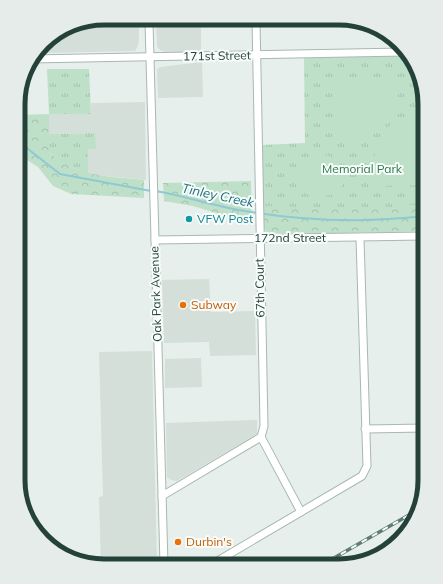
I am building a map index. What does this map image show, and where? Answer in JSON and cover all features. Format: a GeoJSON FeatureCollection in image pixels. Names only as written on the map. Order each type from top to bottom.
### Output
{"type":"FeatureCollection","features":[{"type":"Feature","properties":{"kind":"street","name":"Oak Park Avenue"},"geometry":{"type":"LineString","coordinates":[[149,25],[164,559]]}},
{"type":"Feature","properties":{"kind":"street","name":"67th Court"},"geometry":{"type":"LineString","coordinates":[[256,25],[258,217],[264,426],[261,437]]}},
{"type":"Feature","properties":{"kind":"street","name":"171st Street"},"geometry":{"type":"LineString","coordinates":[[39,59],[398,52]]}},
{"type":"Feature","properties":{"kind":"street","name":"172nd Street"},"geometry":{"type":"LineString","coordinates":[[155,240],[418,236]]}},
{"type":"Feature","properties":{"kind":"street"},"geometry":{"type":"LineString","coordinates":[[221,559],[362,476],[366,466],[360,238]]}},
{"type":"Feature","properties":{"kind":"street"},"geometry":{"type":"LineString","coordinates":[[365,429],[418,428]]}},
{"type":"Feature","properties":{"kind":"street"},"geometry":{"type":"LineString","coordinates":[[162,496],[261,437],[301,512]]}},
{"type":"Feature","properties":{"kind":"shaded area"},"geometry":{"type":"Polygon","coordinates":[[[104,25],[139,25],[139,40],[135,51],[44,53],[56,41],[74,31],[104,25]]]}},
{"type":"Feature","properties":{"kind":"shaded area"},"geometry":{"type":"Polygon","coordinates":[[[156,25],[201,25],[201,52],[165,52],[160,50],[157,46],[156,25]]]}},
{"type":"Feature","properties":{"kind":"shaded area"},"geometry":{"type":"Polygon","coordinates":[[[202,62],[203,97],[158,98],[157,70],[160,67],[202,62]]]}},
{"type":"Feature","properties":{"kind":"shaded area"},"geometry":{"type":"Polygon","coordinates":[[[145,102],[146,180],[88,174],[88,148],[95,133],[49,134],[49,114],[91,114],[91,103],[145,102]]]}},
{"type":"Feature","properties":{"kind":"shaded area"},"geometry":{"type":"Polygon","coordinates":[[[209,279],[211,312],[255,311],[256,355],[210,356],[209,342],[164,343],[162,280],[209,279]]]}},
{"type":"Feature","properties":{"kind":"shaded area"},"geometry":{"type":"Polygon","coordinates":[[[152,351],[157,559],[101,559],[99,497],[103,496],[99,352],[152,351]]]}},
{"type":"Feature","properties":{"kind":"shaded area"},"geometry":{"type":"Polygon","coordinates":[[[201,358],[202,387],[165,388],[165,359],[201,358]]]}},
{"type":"Feature","properties":{"kind":"shaded area"},"geometry":{"type":"Polygon","coordinates":[[[257,420],[257,434],[177,481],[171,480],[167,477],[166,423],[257,420]]]}},
{"type":"Feature","properties":{"kind":"green space","name":"Memorial Park"},"geometry":{"type":"Polygon","coordinates":[[[402,56],[405,60],[414,78],[418,104],[418,231],[300,234],[266,232],[264,227],[262,145],[305,143],[304,58],[402,56]]]}},
{"type":"Feature","properties":{"kind":"green space"},"geometry":{"type":"Polygon","coordinates":[[[47,69],[89,69],[91,114],[49,114],[47,69]]]}},
{"type":"Feature","properties":{"kind":"green space"},"geometry":{"type":"Polygon","coordinates":[[[397,79],[397,101],[394,110],[389,119],[374,133],[354,141],[337,128],[336,84],[342,80],[397,79]]]}},
{"type":"Feature","properties":{"kind":"green space"},"geometry":{"type":"Polygon","coordinates":[[[418,113],[418,185],[374,186],[374,159],[382,136],[388,127],[398,120],[418,113]]]}},
{"type":"Feature","properties":{"kind":"green space"},"geometry":{"type":"Polygon","coordinates":[[[49,114],[49,152],[59,160],[81,171],[93,174],[144,180],[144,198],[71,194],[53,186],[38,167],[25,159],[25,115],[49,114]]]}},
{"type":"Feature","properties":{"kind":"green space"},"geometry":{"type":"Polygon","coordinates":[[[95,133],[96,149],[88,149],[88,174],[62,163],[49,152],[49,134],[95,133]]]}},
{"type":"Feature","properties":{"kind":"green space"},"geometry":{"type":"Polygon","coordinates":[[[322,155],[334,158],[341,167],[343,178],[340,189],[331,195],[306,194],[302,190],[302,167],[313,157],[322,155]]]}},
{"type":"Feature","properties":{"kind":"green space"},"geometry":{"type":"Polygon","coordinates":[[[251,181],[252,224],[193,206],[164,201],[163,183],[251,181]]]}},
{"type":"Feature","properties":{"kind":"green space"},"geometry":{"type":"Polygon","coordinates":[[[418,205],[418,231],[268,233],[264,227],[263,206],[385,209],[418,205]]]}},
{"type":"Feature","properties":{"kind":"waterway","name":"Tinley Creek"},"geometry":{"type":"LineString","coordinates":[[25,147],[60,174],[151,191]]}},
{"type":"Feature","properties":{"kind":"waterway","name":"Tinley Creek"},"geometry":{"type":"LineString","coordinates":[[156,191],[229,208],[285,217],[332,220],[378,220],[418,217]]}},
{"type":"Feature","properties":{"kind":"railway"},"geometry":{"type":"LineString","coordinates":[[332,559],[410,514]]}},
{"type":"Feature","properties":{"kind":"place","name":"VFW Post"},"geometry":{"type":"Point","coordinates":[189,219]}},
{"type":"Feature","properties":{"kind":"place","name":"Subway"},"geometry":{"type":"Point","coordinates":[183,305]}},
{"type":"Feature","properties":{"kind":"place","name":"Durbin's"},"geometry":{"type":"Point","coordinates":[178,542]}}]}
